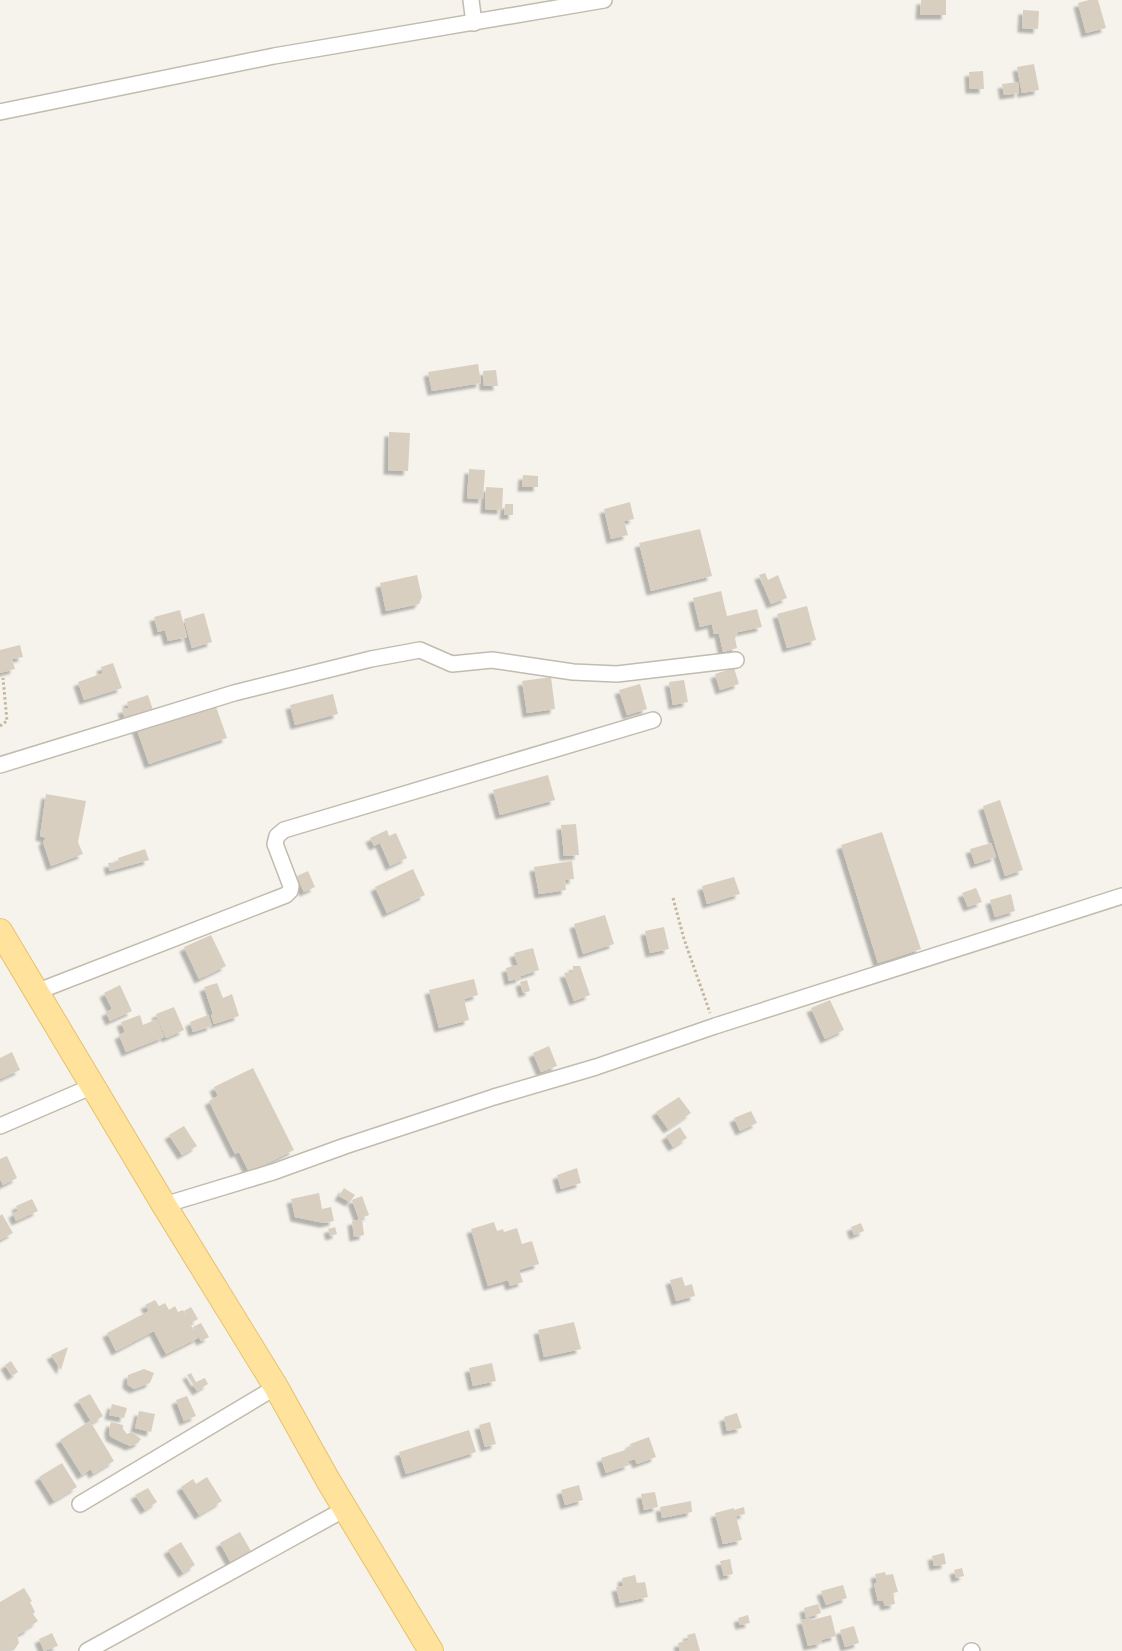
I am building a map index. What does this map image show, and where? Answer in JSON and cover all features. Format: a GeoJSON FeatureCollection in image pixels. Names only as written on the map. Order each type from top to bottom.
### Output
{"type":"FeatureCollection","features":[{"type":"Feature","properties":{"kind":"main road"},"geometry":{"type":"LineString","coordinates":[[1,933],[164,1205],[276,1387],[345,1509],[431,1651]]}},
{"type":"Feature","properties":{"kind":"street"},"geometry":{"type":"LineString","coordinates":[[471,0],[474,23]]}},
{"type":"Feature","properties":{"kind":"street"},"geometry":{"type":"LineString","coordinates":[[0,112],[274,56],[474,23],[565,4],[604,0]]}},
{"type":"Feature","properties":{"kind":"street"},"geometry":{"type":"LineString","coordinates":[[0,765],[234,693],[371,659],[420,650],[452,664],[492,660],[573,672],[617,674],[736,660]]}},
{"type":"Feature","properties":{"kind":"street"},"geometry":{"type":"LineString","coordinates":[[36,992],[286,895],[290,891],[291,886],[275,844],[277,836],[284,830],[652,720]]}},
{"type":"Feature","properties":{"kind":"street"},"geometry":{"type":"LineString","coordinates":[[164,1205],[273,1172],[494,1097],[596,1066],[1122,896]]}},
{"type":"Feature","properties":{"kind":"street"},"geometry":{"type":"LineString","coordinates":[[0,1139],[5,1124],[93,1086]]}},
{"type":"Feature","properties":{"kind":"street"},"geometry":{"type":"LineString","coordinates":[[80,1504],[276,1387]]}},
{"type":"Feature","properties":{"kind":"street"},"geometry":{"type":"LineString","coordinates":[[87,1651],[345,1509]]}},
{"type":"Feature","properties":{"kind":"path"},"geometry":{"type":"LineString","coordinates":[[0,726],[7,722],[3,678]]}},
{"type":"Feature","properties":{"kind":"path"},"geometry":{"type":"LineString","coordinates":[[673,898],[684,939],[715,1026]]}},
{"type":"Feature","properties":{"kind":"building"},"geometry":{"type":"Polygon","coordinates":[[[921,0],[946,0],[946,15],[920,15],[921,0]]]}},
{"type":"Feature","properties":{"kind":"building"},"geometry":{"type":"Polygon","coordinates":[[[1098,0],[1106,28],[1086,33],[1078,3],[1098,0]]]}},
{"type":"Feature","properties":{"kind":"building"},"geometry":{"type":"Polygon","coordinates":[[[1023,10],[1039,11],[1038,29],[1022,28],[1023,10]]]}},
{"type":"Feature","properties":{"kind":"building"},"geometry":{"type":"Polygon","coordinates":[[[1034,64],[1039,90],[1022,93],[1017,67],[1034,64]]]}},
{"type":"Feature","properties":{"kind":"building"},"geometry":{"type":"Polygon","coordinates":[[[983,71],[984,89],[970,89],[969,72],[983,71]]]}},
{"type":"Feature","properties":{"kind":"building"},"geometry":{"type":"Polygon","coordinates":[[[1018,82],[1019,93],[1004,95],[1002,84],[1018,82]]]}},
{"type":"Feature","properties":{"kind":"building"},"geometry":{"type":"Polygon","coordinates":[[[478,364],[481,383],[432,391],[428,372],[478,364]]]}},
{"type":"Feature","properties":{"kind":"building"},"geometry":{"type":"Polygon","coordinates":[[[496,370],[498,386],[484,386],[483,371],[496,370]]]}},
{"type":"Feature","properties":{"kind":"building"},"geometry":{"type":"Polygon","coordinates":[[[389,432],[410,433],[408,471],[388,470],[389,432]]]}},
{"type":"Feature","properties":{"kind":"building"},"geometry":{"type":"Polygon","coordinates":[[[469,469],[485,470],[483,499],[467,498],[469,469]]]}},
{"type":"Feature","properties":{"kind":"building"},"geometry":{"type":"Polygon","coordinates":[[[523,475],[538,476],[538,487],[522,487],[523,475]]]}},
{"type":"Feature","properties":{"kind":"building"},"geometry":{"type":"Polygon","coordinates":[[[486,487],[503,488],[502,510],[485,509],[486,487]]]}},
{"type":"Feature","properties":{"kind":"building"},"geometry":{"type":"Polygon","coordinates":[[[630,502],[634,519],[624,521],[628,535],[611,539],[604,509],[630,502]]]}},
{"type":"Feature","properties":{"kind":"building"},"geometry":{"type":"Polygon","coordinates":[[[505,504],[513,504],[513,515],[504,515],[505,504]]]}},
{"type":"Feature","properties":{"kind":"building"},"geometry":{"type":"Polygon","coordinates":[[[700,529],[712,576],[651,591],[639,543],[700,529]]]}},
{"type":"Feature","properties":{"kind":"building"},"geometry":{"type":"Polygon","coordinates":[[[765,573],[768,580],[778,575],[787,598],[771,604],[759,575],[765,573]]]}},
{"type":"Feature","properties":{"kind":"building"},"geometry":{"type":"Polygon","coordinates":[[[417,575],[422,597],[419,604],[386,611],[380,583],[417,575]]]}},
{"type":"Feature","properties":{"kind":"building"},"geometry":{"type":"Polygon","coordinates":[[[721,591],[727,616],[757,609],[762,627],[738,632],[735,638],[737,648],[723,652],[719,633],[714,634],[712,624],[700,627],[693,598],[721,591]]]}},
{"type":"Feature","properties":{"kind":"building"},"geometry":{"type":"Polygon","coordinates":[[[807,606],[816,640],[787,648],[777,614],[807,606]]]}},
{"type":"Feature","properties":{"kind":"building"},"geometry":{"type":"Polygon","coordinates":[[[180,610],[187,637],[168,641],[165,630],[158,632],[154,617],[180,610]]]}},
{"type":"Feature","properties":{"kind":"building"},"geometry":{"type":"Polygon","coordinates":[[[204,613],[212,642],[192,648],[184,619],[204,613]]]}},
{"type":"Feature","properties":{"kind":"building"},"geometry":{"type":"Polygon","coordinates":[[[20,645],[23,657],[12,659],[15,669],[0,673],[0,650],[20,645]]]}},
{"type":"Feature","properties":{"kind":"building"},"geometry":{"type":"Polygon","coordinates":[[[113,663],[122,688],[84,700],[78,682],[103,673],[101,667],[113,663]]]}},
{"type":"Feature","properties":{"kind":"building"},"geometry":{"type":"Polygon","coordinates":[[[734,668],[739,684],[720,690],[715,674],[734,668]]]}},
{"type":"Feature","properties":{"kind":"building"},"geometry":{"type":"Polygon","coordinates":[[[551,677],[555,709],[527,713],[522,681],[551,677]]]}},
{"type":"Feature","properties":{"kind":"building"},"geometry":{"type":"Polygon","coordinates":[[[684,680],[688,702],[673,705],[669,682],[684,680]]]}},
{"type":"Feature","properties":{"kind":"building"},"geometry":{"type":"Polygon","coordinates":[[[640,684],[647,709],[627,715],[619,690],[640,684]]]}},
{"type":"Feature","properties":{"kind":"building"},"geometry":{"type":"Polygon","coordinates":[[[333,694],[338,714],[295,725],[290,705],[333,694]]]}},
{"type":"Feature","properties":{"kind":"building"},"geometry":{"type":"Polygon","coordinates":[[[148,695],[153,710],[131,716],[127,702],[148,695]]]}},
{"type":"Feature","properties":{"kind":"building"},"geometry":{"type":"Polygon","coordinates":[[[214,701],[227,738],[149,764],[136,727],[214,701]]]}},
{"type":"Feature","properties":{"kind":"building"},"geometry":{"type":"Polygon","coordinates":[[[128,708],[131,717],[125,718],[122,709],[128,708]]]}},
{"type":"Feature","properties":{"kind":"building"},"geometry":{"type":"Polygon","coordinates":[[[548,775],[555,800],[500,815],[493,790],[548,775]]]}},
{"type":"Feature","properties":{"kind":"building"},"geometry":{"type":"Polygon","coordinates":[[[46,794],[86,801],[78,842],[83,854],[51,866],[43,842],[46,838],[40,836],[46,794]]]}},
{"type":"Feature","properties":{"kind":"building"},"geometry":{"type":"Polygon","coordinates":[[[1000,800],[1023,870],[1005,876],[983,806],[1000,800]]]}},
{"type":"Feature","properties":{"kind":"building"},"geometry":{"type":"Polygon","coordinates":[[[576,824],[579,855],[564,856],[561,825],[576,824]]]}},
{"type":"Feature","properties":{"kind":"building"},"geometry":{"type":"Polygon","coordinates":[[[387,830],[389,836],[396,833],[407,858],[390,866],[380,843],[374,846],[370,838],[387,830]]]}},
{"type":"Feature","properties":{"kind":"building"},"geometry":{"type":"Polygon","coordinates":[[[882,832],[921,949],[878,963],[841,845],[882,832]]]}},
{"type":"Feature","properties":{"kind":"building"},"geometry":{"type":"Polygon","coordinates":[[[991,843],[996,857],[975,864],[970,849],[991,843]]]}},
{"type":"Feature","properties":{"kind":"building"},"geometry":{"type":"Polygon","coordinates":[[[145,849],[149,860],[110,871],[108,863],[119,862],[118,858],[145,849]]]}},
{"type":"Feature","properties":{"kind":"building"},"geometry":{"type":"Polygon","coordinates":[[[572,861],[574,879],[565,880],[566,890],[539,894],[534,867],[572,861]]]}},
{"type":"Feature","properties":{"kind":"building"},"geometry":{"type":"Polygon","coordinates":[[[413,869],[425,895],[387,913],[375,887],[413,869]]]}},
{"type":"Feature","properties":{"kind":"building"},"geometry":{"type":"Polygon","coordinates":[[[308,871],[315,887],[304,892],[297,876],[308,871]]]}},
{"type":"Feature","properties":{"kind":"building"},"geometry":{"type":"Polygon","coordinates":[[[734,877],[740,894],[707,904],[702,886],[734,877]]]}},
{"type":"Feature","properties":{"kind":"building"},"geometry":{"type":"Polygon","coordinates":[[[976,888],[982,902],[968,907],[962,893],[976,888]]]}},
{"type":"Feature","properties":{"kind":"building"},"geometry":{"type":"Polygon","coordinates":[[[1011,894],[1015,911],[995,917],[990,900],[1011,894]]]}},
{"type":"Feature","properties":{"kind":"building"},"geometry":{"type":"Polygon","coordinates":[[[605,915],[614,944],[583,954],[574,924],[605,915]]]}},
{"type":"Feature","properties":{"kind":"building"},"geometry":{"type":"Polygon","coordinates":[[[664,927],[669,949],[650,953],[645,931],[664,927]]]}},
{"type":"Feature","properties":{"kind":"building"},"geometry":{"type":"Polygon","coordinates":[[[211,935],[226,966],[199,979],[184,947],[211,935]]]}},
{"type":"Feature","properties":{"kind":"building"},"geometry":{"type":"Polygon","coordinates":[[[533,948],[539,970],[521,976],[514,953],[533,948]]]}},
{"type":"Feature","properties":{"kind":"building"},"geometry":{"type":"Polygon","coordinates":[[[517,965],[521,978],[509,981],[506,968],[517,965]]]}},
{"type":"Feature","properties":{"kind":"building"},"geometry":{"type":"Polygon","coordinates":[[[573,966],[580,966],[590,995],[574,1001],[564,973],[573,972],[573,966]]]}},
{"type":"Feature","properties":{"kind":"building"},"geometry":{"type":"Polygon","coordinates":[[[474,979],[478,995],[464,999],[469,1020],[439,1028],[429,990],[474,979]]]}},
{"type":"Feature","properties":{"kind":"building"},"geometry":{"type":"Polygon","coordinates":[[[527,980],[530,991],[523,993],[520,982],[527,980]]]}},
{"type":"Feature","properties":{"kind":"building"},"geometry":{"type":"Polygon","coordinates":[[[217,983],[223,998],[232,994],[239,1016],[214,1024],[211,1015],[213,1014],[204,987],[217,983]]]}},
{"type":"Feature","properties":{"kind":"building"},"geometry":{"type":"Polygon","coordinates":[[[120,985],[132,1011],[110,1021],[106,1012],[112,1009],[104,993],[120,985]]]}},
{"type":"Feature","properties":{"kind":"building"},"geometry":{"type":"Polygon","coordinates":[[[830,1000],[844,1030],[825,1039],[811,1008],[830,1000]]]}},
{"type":"Feature","properties":{"kind":"building"},"geometry":{"type":"Polygon","coordinates":[[[174,1007],[184,1030],[166,1038],[156,1014],[174,1007]]]}},
{"type":"Feature","properties":{"kind":"building"},"geometry":{"type":"Polygon","coordinates":[[[140,1015],[143,1025],[157,1019],[164,1037],[126,1052],[119,1035],[125,1032],[121,1022],[140,1015]]]}},
{"type":"Feature","properties":{"kind":"building"},"geometry":{"type":"Polygon","coordinates":[[[208,1015],[212,1026],[193,1032],[190,1022],[208,1015]]]}},
{"type":"Feature","properties":{"kind":"building"},"geometry":{"type":"Polygon","coordinates":[[[549,1046],[557,1066],[541,1072],[533,1053],[549,1046]]]}},
{"type":"Feature","properties":{"kind":"building"},"geometry":{"type":"Polygon","coordinates":[[[12,1052],[20,1070],[0,1079],[0,1058],[12,1052]]]}},
{"type":"Feature","properties":{"kind":"building"},"geometry":{"type":"Polygon","coordinates":[[[253,1068],[294,1150],[249,1172],[239,1152],[235,1154],[209,1101],[218,1096],[214,1087],[253,1068]]]}},
{"type":"Feature","properties":{"kind":"building"},"geometry":{"type":"Polygon","coordinates":[[[679,1097],[691,1113],[668,1129],[656,1112],[679,1097]]]}},
{"type":"Feature","properties":{"kind":"building"},"geometry":{"type":"Polygon","coordinates":[[[751,1111],[757,1123],[740,1131],[734,1118],[751,1111]]]}},
{"type":"Feature","properties":{"kind":"building"},"geometry":{"type":"Polygon","coordinates":[[[184,1126],[197,1146],[182,1155],[169,1135],[184,1126]]]}},
{"type":"Feature","properties":{"kind":"building"},"geometry":{"type":"Polygon","coordinates":[[[680,1127],[687,1138],[673,1147],[666,1136],[680,1127]]]}},
{"type":"Feature","properties":{"kind":"building"},"geometry":{"type":"Polygon","coordinates":[[[7,1156],[17,1178],[3,1185],[0,1179],[0,1159],[7,1156]]]}},
{"type":"Feature","properties":{"kind":"building"},"geometry":{"type":"Polygon","coordinates":[[[577,1168],[581,1183],[561,1189],[557,1175],[577,1168]]]}},
{"type":"Feature","properties":{"kind":"building"},"geometry":{"type":"Polygon","coordinates":[[[344,1188],[355,1195],[350,1202],[339,1196],[344,1188]]]}},
{"type":"Feature","properties":{"kind":"building"},"geometry":{"type":"Polygon","coordinates":[[[319,1193],[322,1209],[331,1207],[334,1221],[324,1223],[295,1217],[291,1199],[319,1193]]]}},
{"type":"Feature","properties":{"kind":"building"},"geometry":{"type":"Polygon","coordinates":[[[362,1196],[369,1215],[359,1219],[352,1200],[362,1196]]]}},
{"type":"Feature","properties":{"kind":"building"},"geometry":{"type":"Polygon","coordinates":[[[32,1199],[38,1211],[16,1221],[13,1213],[18,1211],[16,1206],[32,1199]]]}},
{"type":"Feature","properties":{"kind":"building"},"geometry":{"type":"Polygon","coordinates":[[[2,1214],[13,1233],[0,1240],[0,1216],[2,1214]]]}},
{"type":"Feature","properties":{"kind":"building"},"geometry":{"type":"Polygon","coordinates":[[[362,1219],[364,1235],[354,1237],[352,1221],[362,1219]]]}},
{"type":"Feature","properties":{"kind":"building"},"geometry":{"type":"Polygon","coordinates":[[[494,1222],[497,1231],[503,1229],[504,1232],[517,1228],[522,1244],[532,1241],[539,1264],[519,1270],[523,1282],[510,1286],[508,1280],[488,1286],[471,1229],[494,1222]]]}},
{"type":"Feature","properties":{"kind":"building"},"geometry":{"type":"Polygon","coordinates":[[[861,1223],[864,1231],[854,1235],[851,1227],[861,1223]]]}},
{"type":"Feature","properties":{"kind":"building"},"geometry":{"type":"Polygon","coordinates":[[[335,1227],[337,1234],[330,1236],[328,1229],[335,1227]]]}},
{"type":"Feature","properties":{"kind":"building"},"geometry":{"type":"Polygon","coordinates":[[[682,1277],[685,1286],[692,1284],[695,1296],[676,1301],[670,1280],[682,1277]]]}},
{"type":"Feature","properties":{"kind":"building"},"geometry":{"type":"Polygon","coordinates":[[[155,1300],[159,1306],[165,1303],[169,1310],[175,1306],[178,1312],[183,1310],[198,1338],[166,1354],[154,1331],[116,1351],[107,1333],[149,1311],[145,1305],[155,1300]]]}},
{"type":"Feature","properties":{"kind":"building"},"geometry":{"type":"Polygon","coordinates":[[[191,1307],[198,1319],[191,1323],[184,1311],[191,1307]]]}},
{"type":"Feature","properties":{"kind":"building"},"geometry":{"type":"Polygon","coordinates":[[[574,1322],[581,1349],[544,1357],[538,1330],[574,1322]]]}},
{"type":"Feature","properties":{"kind":"building"},"geometry":{"type":"Polygon","coordinates":[[[201,1323],[209,1337],[201,1341],[193,1327],[201,1323]]]}},
{"type":"Feature","properties":{"kind":"building"},"geometry":{"type":"Polygon","coordinates":[[[68,1347],[61,1370],[51,1355],[68,1347]]]}},
{"type":"Feature","properties":{"kind":"building"},"geometry":{"type":"Polygon","coordinates":[[[11,1361],[18,1372],[12,1376],[5,1365],[11,1361]]]}},
{"type":"Feature","properties":{"kind":"building"},"geometry":{"type":"Polygon","coordinates":[[[492,1363],[496,1381],[473,1386],[469,1368],[492,1363]]]}},
{"type":"Feature","properties":{"kind":"building"},"geometry":{"type":"Polygon","coordinates":[[[144,1369],[154,1373],[150,1383],[134,1389],[127,1384],[128,1375],[144,1369]]]}},
{"type":"Feature","properties":{"kind":"building"},"geometry":{"type":"Polygon","coordinates":[[[191,1373],[196,1382],[205,1378],[208,1384],[197,1391],[187,1375],[191,1373]]]}},
{"type":"Feature","properties":{"kind":"building"},"geometry":{"type":"Polygon","coordinates":[[[90,1394],[103,1416],[92,1423],[78,1400],[90,1394]]]}},
{"type":"Feature","properties":{"kind":"building"},"geometry":{"type":"Polygon","coordinates":[[[187,1396],[196,1416],[184,1421],[176,1400],[187,1396]]]}},
{"type":"Feature","properties":{"kind":"building"},"geometry":{"type":"Polygon","coordinates":[[[112,1404],[127,1408],[124,1418],[109,1415],[112,1404]]]}},
{"type":"Feature","properties":{"kind":"building"},"geometry":{"type":"Polygon","coordinates":[[[139,1411],[155,1414],[151,1432],[135,1428],[139,1411]]]}},
{"type":"Feature","properties":{"kind":"building"},"geometry":{"type":"Polygon","coordinates":[[[737,1413],[742,1428],[727,1431],[724,1417],[737,1413]]]}},
{"type":"Feature","properties":{"kind":"building"},"geometry":{"type":"Polygon","coordinates":[[[90,1421],[114,1461],[93,1474],[91,1469],[82,1475],[60,1440],[90,1421]]]}},
{"type":"Feature","properties":{"kind":"building"},"geometry":{"type":"Polygon","coordinates":[[[111,1422],[123,1425],[123,1429],[127,1434],[132,1432],[141,1439],[138,1443],[130,1446],[113,1438],[110,1436],[109,1429],[111,1422]]]}},
{"type":"Feature","properties":{"kind":"building"},"geometry":{"type":"Polygon","coordinates":[[[490,1422],[496,1444],[485,1447],[479,1425],[490,1422]]]}},
{"type":"Feature","properties":{"kind":"building"},"geometry":{"type":"Polygon","coordinates":[[[469,1430],[476,1452],[406,1474],[399,1452],[469,1430]]]}},
{"type":"Feature","properties":{"kind":"building"},"geometry":{"type":"Polygon","coordinates":[[[649,1437],[656,1457],[637,1464],[635,1459],[628,1461],[629,1465],[606,1473],[601,1458],[631,1448],[630,1444],[649,1437]]]}},
{"type":"Feature","properties":{"kind":"building"},"geometry":{"type":"Polygon","coordinates":[[[62,1463],[77,1487],[54,1501],[39,1477],[62,1463]]]}},
{"type":"Feature","properties":{"kind":"building"},"geometry":{"type":"Polygon","coordinates":[[[207,1477],[222,1501],[199,1515],[181,1487],[193,1479],[196,1484],[207,1477]]]}},
{"type":"Feature","properties":{"kind":"building"},"geometry":{"type":"Polygon","coordinates":[[[579,1485],[583,1500],[565,1505],[561,1490],[579,1485]]]}},
{"type":"Feature","properties":{"kind":"building"},"geometry":{"type":"Polygon","coordinates":[[[148,1488],[157,1502],[145,1510],[135,1495],[148,1488]]]}},
{"type":"Feature","properties":{"kind":"building"},"geometry":{"type":"Polygon","coordinates":[[[655,1492],[658,1507],[644,1510],[641,1494],[655,1492]]]}},
{"type":"Feature","properties":{"kind":"building"},"geometry":{"type":"Polygon","coordinates":[[[691,1501],[692,1512],[662,1518],[660,1507],[691,1501]]]}},
{"type":"Feature","properties":{"kind":"building"},"geometry":{"type":"Polygon","coordinates":[[[744,1507],[745,1514],[736,1516],[742,1540],[723,1544],[715,1513],[744,1507]]]}},
{"type":"Feature","properties":{"kind":"building"},"geometry":{"type":"Polygon","coordinates":[[[240,1532],[251,1551],[231,1563],[220,1543],[240,1532]]]}},
{"type":"Feature","properties":{"kind":"building"},"geometry":{"type":"Polygon","coordinates":[[[181,1542],[195,1565],[183,1573],[168,1550],[181,1542]]]}},
{"type":"Feature","properties":{"kind":"building"},"geometry":{"type":"Polygon","coordinates":[[[944,1553],[946,1564],[934,1566],[932,1556],[944,1553]]]}},
{"type":"Feature","properties":{"kind":"building"},"geometry":{"type":"Polygon","coordinates":[[[730,1559],[733,1574],[724,1576],[720,1561],[730,1559]]]}},
{"type":"Feature","properties":{"kind":"building"},"geometry":{"type":"Polygon","coordinates":[[[962,1568],[964,1576],[956,1578],[954,1570],[962,1568]]]}},
{"type":"Feature","properties":{"kind":"building"},"geometry":{"type":"Polygon","coordinates":[[[885,1572],[886,1575],[893,1574],[898,1592],[893,1593],[895,1604],[885,1606],[883,1600],[878,1601],[874,1584],[877,1583],[875,1574],[885,1572]]]}},
{"type":"Feature","properties":{"kind":"building"},"geometry":{"type":"Polygon","coordinates":[[[635,1575],[637,1583],[645,1582],[648,1597],[620,1603],[616,1587],[623,1586],[622,1578],[635,1575]]]}},
{"type":"Feature","properties":{"kind":"building"},"geometry":{"type":"Polygon","coordinates":[[[843,1585],[847,1598],[826,1605],[821,1591],[843,1585]]]}},
{"type":"Feature","properties":{"kind":"building"},"geometry":{"type":"Polygon","coordinates":[[[24,1588],[32,1601],[30,1602],[35,1612],[33,1614],[38,1621],[29,1629],[17,1635],[19,1643],[14,1650],[0,1651],[0,1602],[24,1588]]]}},
{"type":"Feature","properties":{"kind":"building"},"geometry":{"type":"Polygon","coordinates":[[[818,1604],[821,1613],[806,1618],[804,1608],[818,1604]]]}},
{"type":"Feature","properties":{"kind":"building"},"geometry":{"type":"Polygon","coordinates":[[[748,1615],[750,1623],[740,1625],[738,1618],[748,1615]]]}},
{"type":"Feature","properties":{"kind":"building"},"geometry":{"type":"Polygon","coordinates":[[[831,1615],[836,1636],[821,1640],[822,1643],[808,1646],[801,1620],[812,1618],[812,1620],[831,1615]]]}},
{"type":"Feature","properties":{"kind":"building"},"geometry":{"type":"Polygon","coordinates":[[[854,1626],[859,1643],[845,1647],[840,1630],[854,1626]]]}},
{"type":"Feature","properties":{"kind":"building"},"geometry":{"type":"Polygon","coordinates":[[[52,1633],[58,1646],[44,1651],[39,1639],[52,1633]]]}},
{"type":"Feature","properties":{"kind":"building"},"geometry":{"type":"Polygon","coordinates":[[[695,1633],[700,1651],[680,1651],[678,1643],[689,1640],[687,1635],[695,1633]]]}}]}
